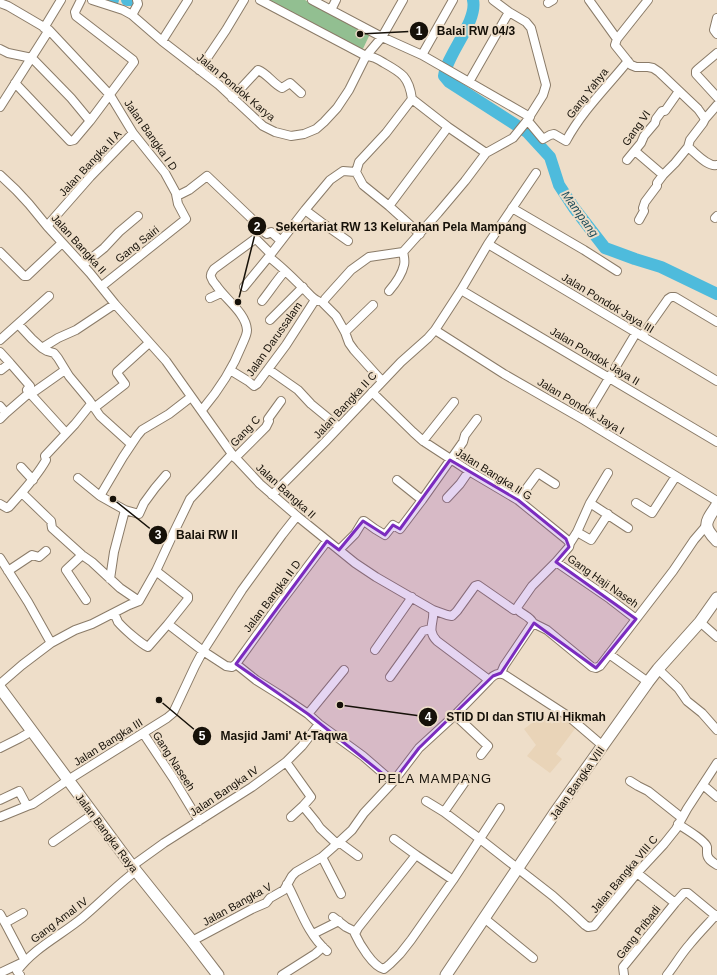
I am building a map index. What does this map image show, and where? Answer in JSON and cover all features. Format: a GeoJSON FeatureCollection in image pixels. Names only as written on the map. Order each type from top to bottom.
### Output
{"type":"FeatureCollection","features":[{"type":"Feature","properties":{"kind":"street"},"geometry":{"type":"LineString","coordinates":[[0,107],[32,58],[61,0]]}},
{"type":"Feature","properties":{"kind":"street"},"geometry":{"type":"LineString","coordinates":[[16,83],[70,141],[74,140],[90,121],[134,62],[76,16],[75,12],[81,0]]}},
{"type":"Feature","properties":{"kind":"street","name":"Jalan Pondok Karya"},"geometry":{"type":"LineString","coordinates":[[92,0],[124,10],[132,15],[162,41],[219,85],[263,126],[275,132],[291,136],[304,134],[316,128],[337,108],[349,90],[366,56],[382,37],[403,0]]}},
{"type":"Feature","properties":{"kind":"street"},"geometry":{"type":"LineString","coordinates":[[162,41],[188,0]]}},
{"type":"Feature","properties":{"kind":"street"},"geometry":{"type":"LineString","coordinates":[[199,70],[244,0]]}},
{"type":"Feature","properties":{"kind":"street"},"geometry":{"type":"LineString","coordinates":[[260,0],[366,56],[371,56],[393,68],[403,75],[410,87],[412,99],[448,127],[486,153]]}},
{"type":"Feature","properties":{"kind":"street"},"geometry":{"type":"LineString","coordinates":[[312,0],[382,37],[422,55],[469,82],[526,122]]}},
{"type":"Feature","properties":{"kind":"street"},"geometry":{"type":"LineString","coordinates":[[331,10],[336,0]]}},
{"type":"Feature","properties":{"kind":"street"},"geometry":{"type":"LineString","coordinates":[[422,55],[453,0]]}},
{"type":"Feature","properties":{"kind":"street"},"geometry":{"type":"LineString","coordinates":[[389,291],[401,274],[404,265],[404,252],[465,181],[486,153],[513,138],[526,122],[543,95],[546,85],[545,76],[531,28],[526,22],[493,0]]}},
{"type":"Feature","properties":{"kind":"street"},"geometry":{"type":"LineString","coordinates":[[589,0],[617,39]]}},
{"type":"Feature","properties":{"kind":"street"},"geometry":{"type":"LineString","coordinates":[[648,0],[617,39],[615,45],[631,65],[636,67],[653,68],[659,72],[698,109],[705,119]]}},
{"type":"Feature","properties":{"kind":"street"},"geometry":{"type":"LineString","coordinates":[[132,15],[137,2]]}},
{"type":"Feature","properties":{"kind":"street","name":"Jalan Bangka I D"},"geometry":{"type":"LineString","coordinates":[[0,3],[8,6],[47,29],[110,95],[133,133],[165,173],[174,188],[178,204],[186,219]]}},
{"type":"Feature","properties":{"kind":"street"},"geometry":{"type":"LineString","coordinates":[[469,82],[509,12]]}},
{"type":"Feature","properties":{"kind":"street"},"geometry":{"type":"LineString","coordinates":[[717,18],[714,30],[717,34]]}},
{"type":"Feature","properties":{"kind":"street"},"geometry":{"type":"LineString","coordinates":[[0,49],[8,53],[32,58],[71,98],[90,121]]}},
{"type":"Feature","properties":{"kind":"street"},"geometry":{"type":"LineString","coordinates":[[717,54],[698,69],[696,74],[717,97]]}},
{"type":"Feature","properties":{"kind":"street","name":"Gang Yahya"},"geometry":{"type":"LineString","coordinates":[[526,122],[543,139],[554,134],[566,142],[572,131],[597,97],[628,61]]}},
{"type":"Feature","properties":{"kind":"street"},"geometry":{"type":"LineString","coordinates":[[232,98],[258,70],[263,72],[280,87],[282,88],[290,83],[302,93]]}},
{"type":"Feature","properties":{"kind":"street","name":"Gang VI"},"geometry":{"type":"LineString","coordinates":[[627,160],[641,143],[662,111],[665,111],[679,91]]}},
{"type":"Feature","properties":{"kind":"street"},"geometry":{"type":"LineString","coordinates":[[412,99],[386,133],[359,162],[356,172],[363,185],[420,234]]}},
{"type":"Feature","properties":{"kind":"street"},"geometry":{"type":"LineString","coordinates":[[640,220],[644,211],[643,209],[645,202],[657,186],[657,182],[688,148],[690,140],[717,105]]}},
{"type":"Feature","properties":{"kind":"street"},"geometry":{"type":"LineString","coordinates":[[389,206],[448,127]]}},
{"type":"Feature","properties":{"kind":"street","name":"Jalan Bangka II A"},"geometry":{"type":"LineString","coordinates":[[47,226],[90,177],[133,133]]}},
{"type":"Feature","properties":{"kind":"street"},"geometry":{"type":"LineString","coordinates":[[688,148],[709,164],[717,164]]}},
{"type":"Feature","properties":{"kind":"street"},"geometry":{"type":"LineString","coordinates":[[635,151],[662,175]]}},
{"type":"Feature","properties":{"kind":"street"},"geometry":{"type":"LineString","coordinates":[[244,287],[322,188],[332,178],[344,171],[356,172]]}},
{"type":"Feature","properties":{"kind":"street","name":"Jalan Bangka II C"},"geometry":{"type":"LineString","coordinates":[[272,495],[382,381],[435,330],[488,244],[536,173]]}},
{"type":"Feature","properties":{"kind":"street","name":"Jalan Bangka II"},"geometry":{"type":"LineString","coordinates":[[0,175],[16,190],[102,286],[115,304],[166,361],[234,456],[260,484],[297,516],[355,563],[433,610],[452,616],[475,586],[478,585],[514,610],[517,609]]}},
{"type":"Feature","properties":{"kind":"street"},"geometry":{"type":"LineString","coordinates":[[176,194],[179,195],[189,190],[207,176],[266,234],[271,232],[281,241]]}},
{"type":"Feature","properties":{"kind":"street"},"geometry":{"type":"LineString","coordinates":[[512,208],[617,271]]}},
{"type":"Feature","properties":{"kind":"street"},"geometry":{"type":"LineString","coordinates":[[305,210],[348,242]]}},
{"type":"Feature","properties":{"kind":"street"},"geometry":{"type":"LineString","coordinates":[[83,265],[104,248],[119,232],[138,216]]}},
{"type":"Feature","properties":{"kind":"street","name":"Gang Sairi"},"geometry":{"type":"LineString","coordinates":[[102,286],[186,219]]}},
{"type":"Feature","properties":{"kind":"street"},"geometry":{"type":"LineString","coordinates":[[202,410],[230,370],[241,348],[247,331],[244,320],[239,312],[221,293],[212,279],[211,273],[214,269],[255,239],[303,287],[307,293],[315,300],[323,303],[336,316],[349,343],[382,381]]}},
{"type":"Feature","properties":{"kind":"street"},"geometry":{"type":"LineString","coordinates":[[0,252],[26,277],[62,243]]}},
{"type":"Feature","properties":{"kind":"street","name":"Jalan Pondok Jaya III"},"geometry":{"type":"LineString","coordinates":[[488,244],[717,381]]}},
{"type":"Feature","properties":{"kind":"street"},"geometry":{"type":"LineString","coordinates":[[323,303],[351,270],[369,257],[381,254],[404,252]]}},
{"type":"Feature","properties":{"kind":"street"},"geometry":{"type":"LineString","coordinates":[[262,301],[285,270]]}},
{"type":"Feature","properties":{"kind":"street"},"geometry":{"type":"LineString","coordinates":[[270,320],[303,287]]}},
{"type":"Feature","properties":{"kind":"street","name":"Jalan Pondok Jaya II"},"geometry":{"type":"LineString","coordinates":[[461,290],[717,442]]}},
{"type":"Feature","properties":{"kind":"street"},"geometry":{"type":"LineString","coordinates":[[210,298],[221,293]]}},
{"type":"Feature","properties":{"kind":"street"},"geometry":{"type":"LineString","coordinates":[[0,340],[49,296]]}},
{"type":"Feature","properties":{"kind":"street"},"geometry":{"type":"LineString","coordinates":[[584,420],[639,335],[668,299],[675,297],[717,322]]}},
{"type":"Feature","properties":{"kind":"street","name":"Jalan Darussalam"},"geometry":{"type":"LineString","coordinates":[[230,370],[254,386],[257,384],[286,345],[315,300]]}},
{"type":"Feature","properties":{"kind":"street"},"geometry":{"type":"LineString","coordinates":[[42,348],[88,323],[115,304]]}},
{"type":"Feature","properties":{"kind":"street"},"geometry":{"type":"LineString","coordinates":[[345,332],[373,305]]}},
{"type":"Feature","properties":{"kind":"street"},"geometry":{"type":"LineString","coordinates":[[18,324],[42,348],[54,353],[69,376],[100,416],[131,444]]}},
{"type":"Feature","properties":{"kind":"street","name":"Jalan Pondok Jaya I"},"geometry":{"type":"LineString","coordinates":[[435,330],[504,374],[584,420],[717,501]]}},
{"type":"Feature","properties":{"kind":"street"},"geometry":{"type":"LineString","coordinates":[[0,504],[7,508],[9,507],[33,480],[46,460],[45,456],[66,433],[93,406],[125,384],[117,372],[149,343]]}},
{"type":"Feature","properties":{"kind":"street"},"geometry":{"type":"LineString","coordinates":[[0,352],[30,386],[27,390],[66,433]]}},
{"type":"Feature","properties":{"kind":"street"},"geometry":{"type":"LineString","coordinates":[[0,369],[1,370],[10,363]]}},
{"type":"Feature","properties":{"kind":"street"},"geometry":{"type":"LineString","coordinates":[[268,369],[298,390],[311,404],[339,427]]}},
{"type":"Feature","properties":{"kind":"street"},"geometry":{"type":"LineString","coordinates":[[0,406],[3,416],[30,393],[65,370]]}},
{"type":"Feature","properties":{"kind":"street","name":"Jalan Bangka II G"},"geometry":{"type":"LineString","coordinates":[[372,392],[423,441],[450,460],[518,500],[566,538],[570,543]]}},
{"type":"Feature","properties":{"kind":"street"},"geometry":{"type":"LineString","coordinates":[[100,496],[131,444],[142,430],[169,414],[191,397]]}},
{"type":"Feature","properties":{"kind":"street","name":"Gang C"},"geometry":{"type":"LineString","coordinates":[[139,601],[156,571],[190,499],[266,427],[269,421],[268,419],[281,401]]}},
{"type":"Feature","properties":{"kind":"street"},"geometry":{"type":"LineString","coordinates":[[423,441],[454,402]]}},
{"type":"Feature","properties":{"kind":"street"},"geometry":{"type":"LineString","coordinates":[[339,550],[355,534],[363,521],[385,535],[393,525],[400,529],[463,442],[476,419]]}},
{"type":"Feature","properties":{"kind":"street"},"geometry":{"type":"LineString","coordinates":[[21,467],[33,480]]}},
{"type":"Feature","properties":{"kind":"street"},"geometry":{"type":"LineString","coordinates":[[447,498],[460,484],[469,471]]}},
{"type":"Feature","properties":{"kind":"street"},"geometry":{"type":"LineString","coordinates":[[518,500],[538,473],[555,484]]}},
{"type":"Feature","properties":{"kind":"street"},"geometry":{"type":"LineString","coordinates":[[608,473],[590,503],[569,547],[532,586],[517,609],[519,612],[532,620],[533,623],[547,630],[596,668],[600,666],[673,571],[694,540],[706,526],[717,505]]}},
{"type":"Feature","properties":{"kind":"street"},"geometry":{"type":"LineString","coordinates":[[78,478],[100,496],[124,510],[139,514],[144,503],[166,475]]}},
{"type":"Feature","properties":{"kind":"street"},"geometry":{"type":"LineString","coordinates":[[636,503],[652,513],[676,476]]}},
{"type":"Feature","properties":{"kind":"street"},"geometry":{"type":"LineString","coordinates":[[397,480],[422,500]]}},
{"type":"Feature","properties":{"kind":"street"},"geometry":{"type":"LineString","coordinates":[[22,493],[51,521],[52,528],[120,588],[139,601]]}},
{"type":"Feature","properties":{"kind":"street"},"geometry":{"type":"LineString","coordinates":[[590,503],[628,528]]}},
{"type":"Feature","properties":{"kind":"street"},"geometry":{"type":"LineString","coordinates":[[110,579],[114,552],[124,510]]}},
{"type":"Feature","properties":{"kind":"street"},"geometry":{"type":"LineString","coordinates":[[577,532],[591,540],[608,514]]}},
{"type":"Feature","properties":{"kind":"street","name":"Jalan Bangka III"},"geometry":{"type":"LineString","coordinates":[[0,817],[33,804],[173,713],[203,651],[242,590],[297,516]]}},
{"type":"Feature","properties":{"kind":"street"},"geometry":{"type":"LineString","coordinates":[[706,526],[711,535],[717,541]]}},
{"type":"Feature","properties":{"kind":"street","name":"Jalan Bangka II D"},"geometry":{"type":"LineString","coordinates":[[236,664],[327,541]]}},
{"type":"Feature","properties":{"kind":"street"},"geometry":{"type":"LineString","coordinates":[[8,571],[32,555],[39,557],[46,551]]}},
{"type":"Feature","properties":{"kind":"street"},"geometry":{"type":"LineString","coordinates":[[82,555],[66,570],[86,600]]}},
{"type":"Feature","properties":{"kind":"street"},"geometry":{"type":"LineString","coordinates":[[0,558],[28,602],[51,643]]}},
{"type":"Feature","properties":{"kind":"street","name":"Gang Haji Naseh"},"geometry":{"type":"LineString","coordinates":[[556,562],[610,599],[636,619]]}},
{"type":"Feature","properties":{"kind":"street"},"geometry":{"type":"LineString","coordinates":[[114,613],[123,627],[148,647],[188,599],[188,596],[156,571]]}},
{"type":"Feature","properties":{"kind":"street"},"geometry":{"type":"LineString","coordinates":[[375,650],[412,597]]}},
{"type":"Feature","properties":{"kind":"street","name":"Jalan Bangka VIII"},"geometry":{"type":"LineString","coordinates":[[449,974],[484,918],[554,814],[648,682],[700,622],[717,598]]}},
{"type":"Feature","properties":{"kind":"street"},"geometry":{"type":"LineString","coordinates":[[0,684],[51,643],[75,630],[92,624],[139,601]]}},
{"type":"Feature","properties":{"kind":"street"},"geometry":{"type":"LineString","coordinates":[[433,610],[434,614],[431,629],[434,638],[489,680],[493,676],[501,673],[504,666],[533,623]]}},
{"type":"Feature","properties":{"kind":"street"},"geometry":{"type":"LineString","coordinates":[[700,622],[717,637]]}},
{"type":"Feature","properties":{"kind":"street"},"geometry":{"type":"LineString","coordinates":[[168,624],[203,651],[226,666],[232,667],[236,664],[256,680],[308,714],[319,724],[363,756],[393,782]]}},
{"type":"Feature","properties":{"kind":"street"},"geometry":{"type":"LineString","coordinates":[[390,677],[423,631],[431,629]]}},
{"type":"Feature","properties":{"kind":"street"},"geometry":{"type":"LineString","coordinates":[[609,654],[648,682]]}},
{"type":"Feature","properties":{"kind":"street"},"geometry":{"type":"LineString","coordinates":[[658,669],[678,688],[687,701],[717,730]]}},
{"type":"Feature","properties":{"kind":"street"},"geometry":{"type":"LineString","coordinates":[[308,714],[344,670]]}},
{"type":"Feature","properties":{"kind":"street"},"geometry":{"type":"LineString","coordinates":[[501,673],[568,716],[603,746]]}},
{"type":"Feature","properties":{"kind":"street","name":"Jalan Bangka V"},"geometry":{"type":"LineString","coordinates":[[192,941],[266,903],[270,898],[287,887],[287,884],[296,872],[322,857],[338,843],[352,830],[364,813],[393,782],[419,748],[455,715],[489,680]]}},
{"type":"Feature","properties":{"kind":"street","name":"Jalan Bangka Raya"},"geometry":{"type":"LineString","coordinates":[[0,688],[134,869],[218,975]]}},
{"type":"Feature","properties":{"kind":"street"},"geometry":{"type":"LineString","coordinates":[[455,715],[488,746],[481,755]]}},
{"type":"Feature","properties":{"kind":"street","name":"Jalan Bangka IV"},"geometry":{"type":"LineString","coordinates":[[134,869],[164,844],[252,787],[286,762],[302,746],[319,724]]}},
{"type":"Feature","properties":{"kind":"street"},"geometry":{"type":"LineString","coordinates":[[0,748],[32,731]]}},
{"type":"Feature","properties":{"kind":"street","name":"Gang Naseeh"},"geometry":{"type":"LineString","coordinates":[[143,733],[199,821]]}},
{"type":"Feature","properties":{"kind":"street"},"geometry":{"type":"LineString","coordinates":[[286,762],[311,797],[291,816]]}},
{"type":"Feature","properties":{"kind":"street","name":"Jalan Bangka VIII C"},"geometry":{"type":"LineString","coordinates":[[426,801],[444,812],[480,839],[553,896],[588,927],[594,926],[637,873],[676,829],[717,763]]}},
{"type":"Feature","properties":{"kind":"street"},"geometry":{"type":"LineString","coordinates":[[444,812],[467,779]]}},
{"type":"Feature","properties":{"kind":"street"},"geometry":{"type":"LineString","coordinates":[[630,781],[648,791],[701,840],[707,847],[707,856],[717,865]]}},
{"type":"Feature","properties":{"kind":"street"},"geometry":{"type":"LineString","coordinates":[[703,785],[717,797]]}},
{"type":"Feature","properties":{"kind":"street"},"geometry":{"type":"LineString","coordinates":[[0,800],[19,791],[27,806]]}},
{"type":"Feature","properties":{"kind":"street"},"geometry":{"type":"LineString","coordinates":[[303,806],[320,828],[338,843],[358,856]]}},
{"type":"Feature","properties":{"kind":"street"},"geometry":{"type":"LineString","coordinates":[[416,855],[355,934],[358,942],[372,960],[384,969],[395,959],[411,940],[453,880],[500,808]]}},
{"type":"Feature","properties":{"kind":"street"},"geometry":{"type":"LineString","coordinates":[[53,842],[93,814]]}},
{"type":"Feature","properties":{"kind":"street"},"geometry":{"type":"LineString","coordinates":[[394,838],[453,880]]}},
{"type":"Feature","properties":{"kind":"street"},"geometry":{"type":"LineString","coordinates":[[322,857],[341,894]]}},
{"type":"Feature","properties":{"kind":"street","name":"Gang Amal IV"},"geometry":{"type":"LineString","coordinates":[[0,914],[4,926],[25,961],[80,919],[106,897],[134,869]]}},
{"type":"Feature","properties":{"kind":"street","name":"Gang Pribadi"},"geometry":{"type":"LineString","coordinates":[[624,975],[623,967],[675,903],[637,873]]}},
{"type":"Feature","properties":{"kind":"street"},"geometry":{"type":"LineString","coordinates":[[282,975],[325,949],[318,943],[287,884]]}},
{"type":"Feature","properties":{"kind":"street"},"geometry":{"type":"LineString","coordinates":[[667,975],[674,967],[680,956],[716,916],[685,892],[675,903]]}},
{"type":"Feature","properties":{"kind":"street"},"geometry":{"type":"LineString","coordinates":[[4,926],[23,913]]}},
{"type":"Feature","properties":{"kind":"street"},"geometry":{"type":"LineString","coordinates":[[484,918],[533,958]]}},
{"type":"Feature","properties":{"kind":"street"},"geometry":{"type":"LineString","coordinates":[[313,934],[336,919],[346,927],[356,932]]}},
{"type":"Feature","properties":{"kind":"street"},"geometry":{"type":"LineString","coordinates":[[0,973],[25,961]]}},
{"type":"Feature","properties":{"kind":"street"},"geometry":{"type":"LineString","coordinates":[[20,975],[17,971],[25,961]]}},
{"type":"Feature","properties":{"kind":"highlighted area"},"geometry":{"type":"Polygon","coordinates":[[[450,460],[518,500],[566,539],[569,547],[556,562],[636,619],[596,668],[534,623],[501,673],[493,676],[419,748],[393,782],[308,714],[236,664],[327,541],[339,550],[363,521],[385,535],[393,525],[400,529],[450,460]]]}},
{"type":"Feature","properties":{"kind":"shaded area"},"geometry":{"type":"Polygon","coordinates":[[[544,714],[552,724],[560,714],[577,726],[556,754],[562,759],[550,773],[527,756],[536,745],[524,729],[544,714]]]}},
{"type":"Feature","properties":{"kind":"green space"},"geometry":{"type":"Polygon","coordinates":[[[263,0],[305,0],[370,34],[361,53],[263,0]]]}},
{"type":"Feature","properties":{"kind":"waterway","name":"Mampang"},"geometry":{"type":"LineString","coordinates":[[106,0],[113,0]]}},
{"type":"Feature","properties":{"kind":"waterway","name":"Mampang"},"geometry":{"type":"LineString","coordinates":[[127,0],[134,0]]}},
{"type":"Feature","properties":{"kind":"waterway","name":"Mampang"},"geometry":{"type":"LineString","coordinates":[[473,0],[471,18],[450,58],[444,76],[449,82],[527,132],[550,157],[559,185],[574,208],[605,248],[661,267],[717,294]]}},
{"type":"Feature","properties":{"kind":"place","name":"Balai RW 04/3"},"geometry":{"type":"Point","coordinates":[360,34]}},
{"type":"Feature","properties":{"kind":"place","name":"Sekertariat RW 13 Kelurahan Pela Mampang"},"geometry":{"type":"Point","coordinates":[238,302]}},
{"type":"Feature","properties":{"kind":"place","name":"Balai RW II"},"geometry":{"type":"Point","coordinates":[113,499]}},
{"type":"Feature","properties":{"kind":"place","name":"Masjid Jami' At-Taqwa"},"geometry":{"type":"Point","coordinates":[159,700]}},
{"type":"Feature","properties":{"kind":"place","name":"STID DI dan STIU Al Hikmah"},"geometry":{"type":"Point","coordinates":[340,705]}},
{"type":"Feature","properties":{"kind":"district","name":"PELA MAMPANG"},"geometry":{"type":"Point","coordinates":[435,778]}}]}
